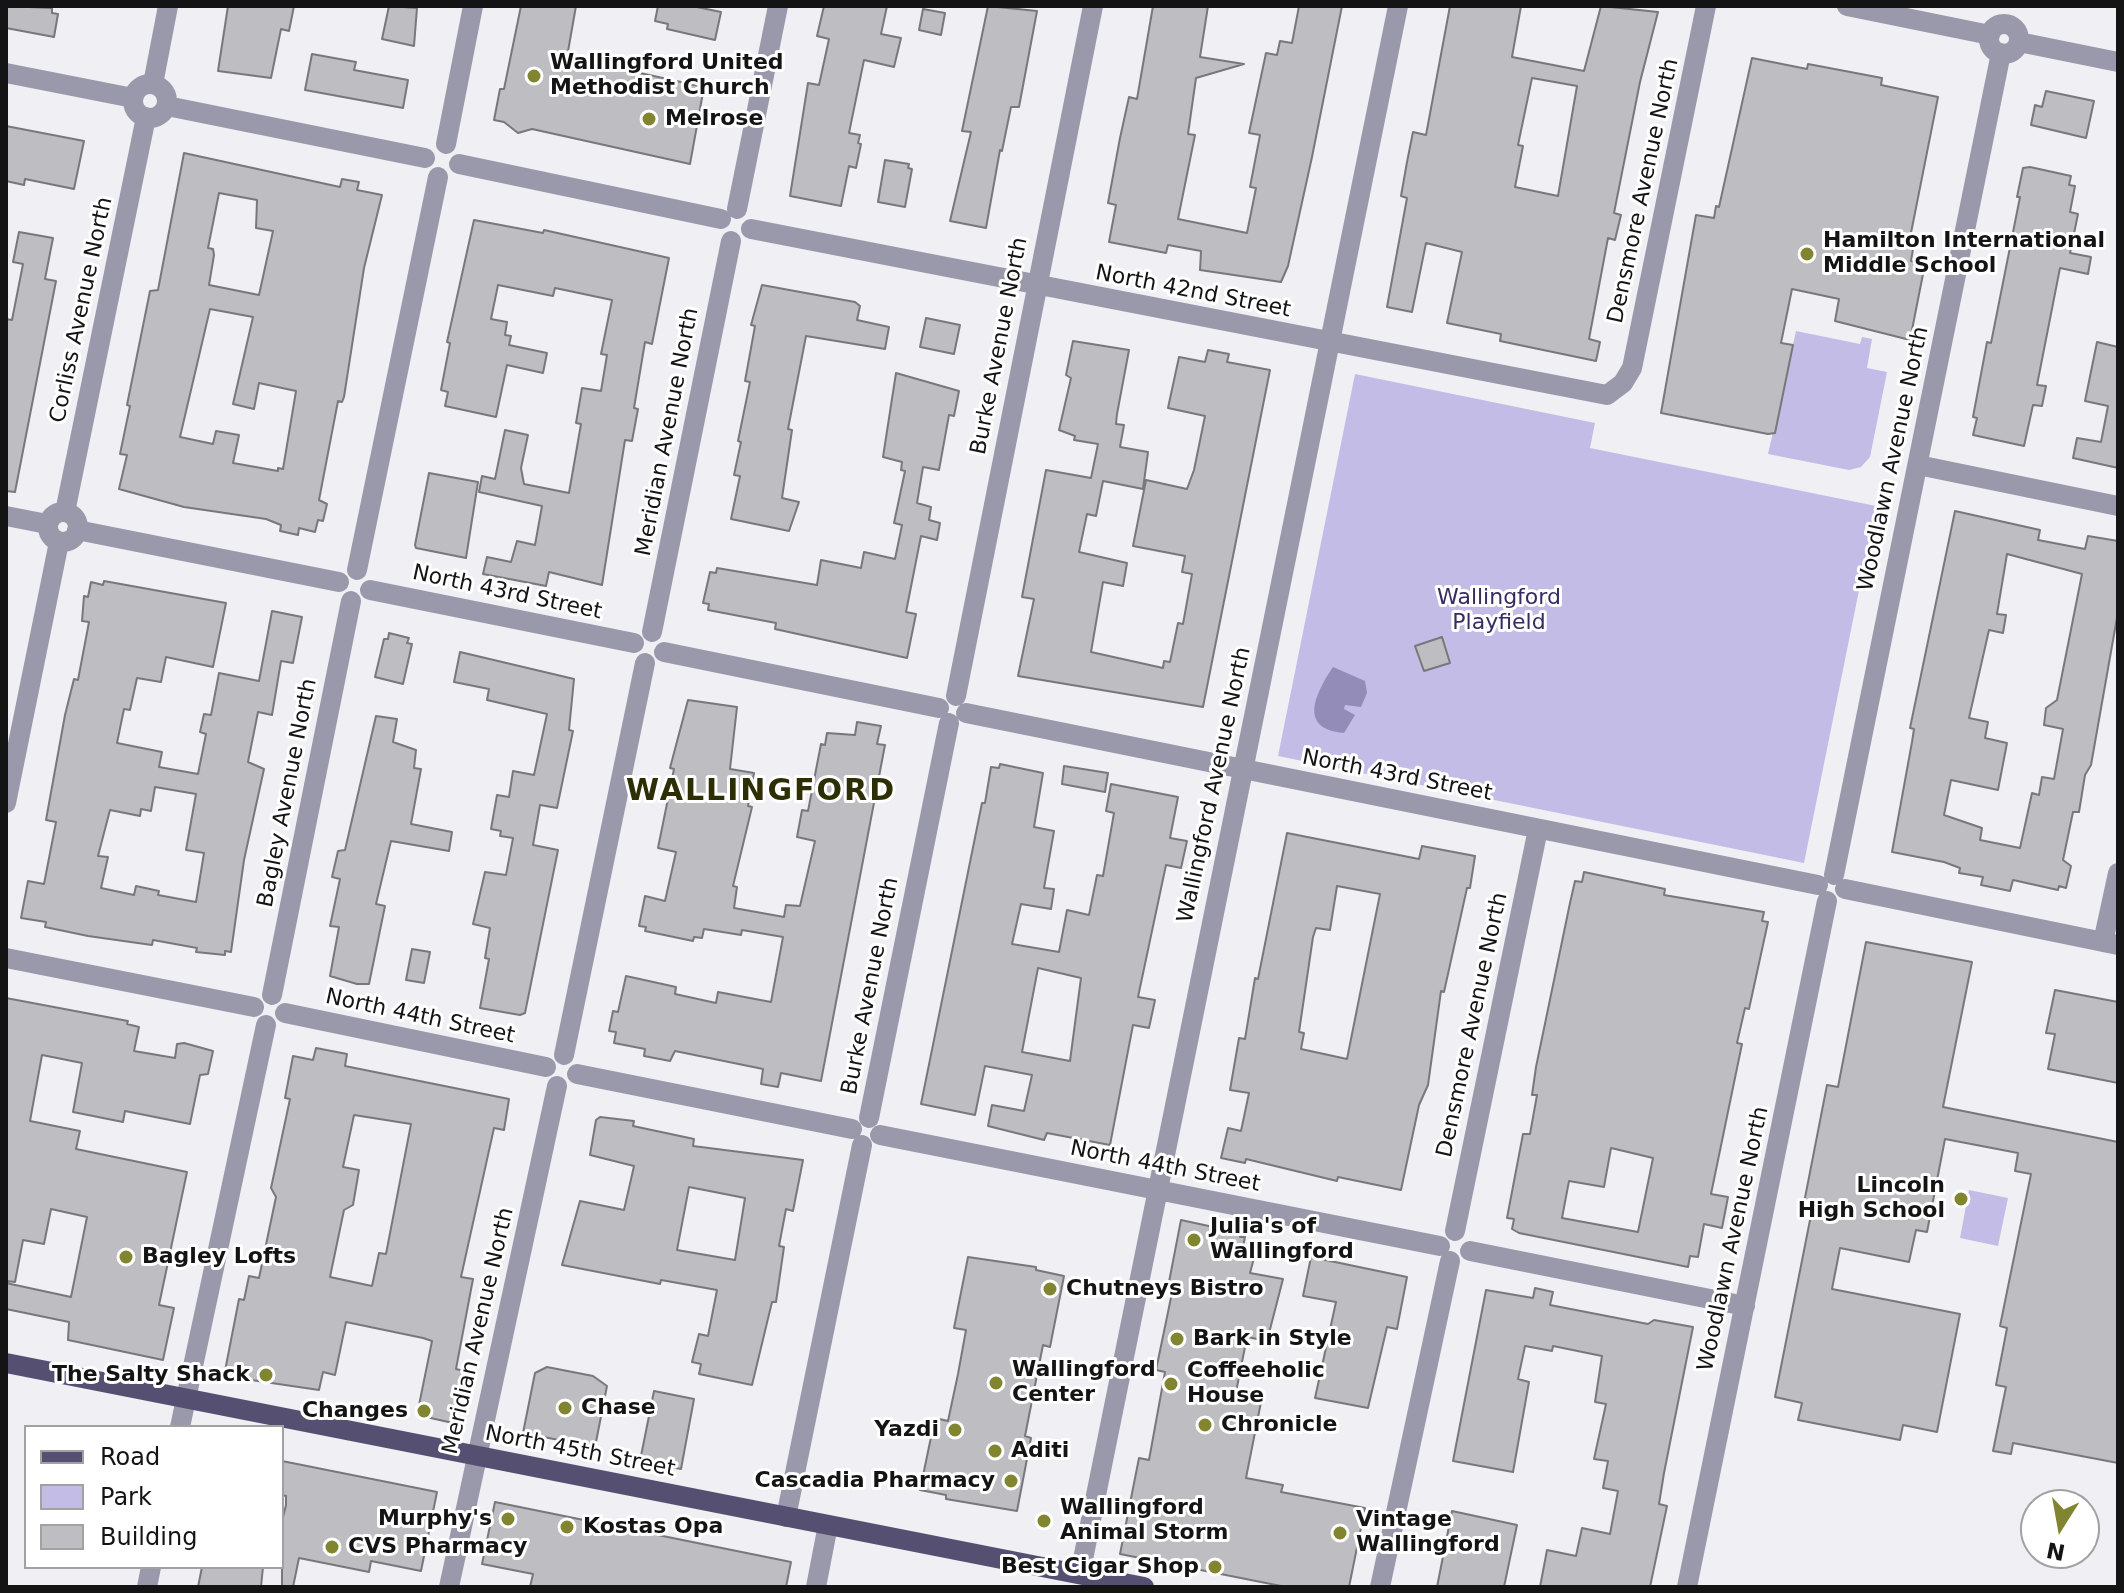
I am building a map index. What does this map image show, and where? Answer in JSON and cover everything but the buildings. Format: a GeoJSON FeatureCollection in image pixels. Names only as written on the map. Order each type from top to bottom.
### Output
{"type":"FeatureCollection","features":[{"type":"Feature","properties":{"kind":"main road","name":"North 45th Street"},"geometry":{"type":"LineString","coordinates":[[6,1363],[1139,1586]]}},
{"type":"Feature","properties":{"kind":"street"},"geometry":{"type":"LineString","coordinates":[[153,84],[168,6]]}},
{"type":"Feature","properties":{"kind":"street"},"geometry":{"type":"LineString","coordinates":[[446,144],[473,6]]}},
{"type":"Feature","properties":{"kind":"street"},"geometry":{"type":"LineString","coordinates":[[459,164],[729,214],[749,217],[751,229],[744,239],[731,241],[720,231],[729,214],[778,6]]}},
{"type":"Feature","properties":{"kind":"street","name":"Burke Avenue North"},"geometry":{"type":"LineString","coordinates":[[786,1517],[1093,6]]}},
{"type":"Feature","properties":{"kind":"street","name":"Wallingford Avenue North"},"geometry":{"type":"LineString","coordinates":[[1080,1574],[1398,6]]}},
{"type":"Feature","properties":{"kind":"street","name":"Densmore Avenue North"},"geometry":{"type":"LineString","coordinates":[[1623,383],[1632,368],[1706,6]]}},
{"type":"Feature","properties":{"kind":"street"},"geometry":{"type":"LineString","coordinates":[[1847,6],[2002,30],[2013,52],[2019,42],[2118,62]]}},
{"type":"Feature","properties":{"kind":"street","name":"Woodlawn Avenue North"},"geometry":{"type":"LineString","coordinates":[[1687,1587],[1918,465],[2002,30]]}},
{"type":"Feature","properties":{"kind":"street"},"geometry":{"type":"LineString","coordinates":[[6,73],[133,98]]}},
{"type":"Feature","properties":{"kind":"street"},"geometry":{"type":"LineString","coordinates":[[153,84],[166,94],[167,106],[159,115],[146,117],[135,110],[133,98],[141,86],[153,84]]}},
{"type":"Feature","properties":{"kind":"street"},"geometry":{"type":"LineString","coordinates":[[167,106],[425,158]]}},
{"type":"Feature","properties":{"kind":"street","name":"Corliss Avenue North"},"geometry":{"type":"LineString","coordinates":[[65,512],[146,117]]}},
{"type":"Feature","properties":{"kind":"street"},"geometry":{"type":"LineString","coordinates":[[446,144],[457,152],[459,164],[451,175],[438,177],[429,172],[425,158],[434,146],[446,144]]}},
{"type":"Feature","properties":{"kind":"street"},"geometry":{"type":"LineString","coordinates":[[357,570],[438,177]]}},
{"type":"Feature","properties":{"kind":"street","name":"North 42nd Street"},"geometry":{"type":"LineString","coordinates":[[751,229],[1593,395],[1607,395],[1623,383]]}},
{"type":"Feature","properties":{"kind":"street","name":"Meridian Avenue North"},"geometry":{"type":"LineString","coordinates":[[652,632],[731,241]]}},
{"type":"Feature","properties":{"kind":"street"},"geometry":{"type":"LineString","coordinates":[[1918,465],[2118,506]]}},
{"type":"Feature","properties":{"kind":"street"},"geometry":{"type":"LineString","coordinates":[[65,512],[75,518],[77,530],[71,540],[59,542],[51,537],[47,524],[54,514],[65,512]]}},
{"type":"Feature","properties":{"kind":"street"},"geometry":{"type":"LineString","coordinates":[[6,516],[47,524]]}},
{"type":"Feature","properties":{"kind":"street"},"geometry":{"type":"LineString","coordinates":[[77,530],[339,582]]}},
{"type":"Feature","properties":{"kind":"street"},"geometry":{"type":"LineString","coordinates":[[6,803],[59,542]]}},
{"type":"Feature","properties":{"kind":"street"},"geometry":{"type":"LineString","coordinates":[[357,570],[368,576],[370,590],[364,599],[351,601],[340,593],[339,582],[345,573],[357,570]]}},
{"type":"Feature","properties":{"kind":"street","name":"North 43rd Street"},"geometry":{"type":"LineString","coordinates":[[370,590],[634,643]]}},
{"type":"Feature","properties":{"kind":"street","name":"Bagley Avenue North"},"geometry":{"type":"LineString","coordinates":[[272,995],[351,601]]}},
{"type":"Feature","properties":{"kind":"street"},"geometry":{"type":"LineString","coordinates":[[652,632],[663,639],[664,652],[658,661],[645,663],[635,654],[634,643],[640,635],[652,632]]}},
{"type":"Feature","properties":{"kind":"street","name":"North 43rd Street"},"geometry":{"type":"LineString","coordinates":[[664,652],[2111,944]]}},
{"type":"Feature","properties":{"kind":"street"},"geometry":{"type":"LineString","coordinates":[[564,1055],[645,663]]}},
{"type":"Feature","properties":{"kind":"street","name":"Densmore Avenue North"},"geometry":{"type":"LineString","coordinates":[[1455,1231],[1538,829]]}},
{"type":"Feature","properties":{"kind":"street"},"geometry":{"type":"LineString","coordinates":[[2111,944],[2118,873]]}},
{"type":"Feature","properties":{"kind":"street"},"geometry":{"type":"LineString","coordinates":[[6,958],[254,1007]]}},
{"type":"Feature","properties":{"kind":"street"},"geometry":{"type":"LineString","coordinates":[[272,995],[281,999],[285,1013],[278,1023],[266,1025],[256,1018],[254,1007],[261,997],[272,995]]}},
{"type":"Feature","properties":{"kind":"street","name":"North 44th Street"},"geometry":{"type":"LineString","coordinates":[[285,1013],[546,1067]]}},
{"type":"Feature","properties":{"kind":"street"},"geometry":{"type":"LineString","coordinates":[[180,1425],[266,1025]]}},
{"type":"Feature","properties":{"kind":"street"},"geometry":{"type":"LineString","coordinates":[[564,1055],[575,1061],[577,1074],[571,1084],[557,1086],[547,1078],[546,1067],[552,1058],[564,1055]]}},
{"type":"Feature","properties":{"kind":"street","name":"North 44th Street"},"geometry":{"type":"LineString","coordinates":[[577,1074],[1157,1191],[1445,1254]]}},
{"type":"Feature","properties":{"kind":"street","name":"Meridian Avenue North"},"geometry":{"type":"LineString","coordinates":[[449,1587],[557,1086]]}},
{"type":"Feature","properties":{"kind":"street"},"geometry":{"type":"LineString","coordinates":[[1380,1587],[1445,1254],[1442,1238],[1455,1231],[1468,1238],[1470,1251],[1463,1260],[1445,1254]]}},
{"type":"Feature","properties":{"kind":"street"},"geometry":{"type":"LineString","coordinates":[[1470,1251],[1745,1306]]}},
{"type":"Feature","properties":{"kind":"street"},"geometry":{"type":"LineString","coordinates":[[816,1587],[828,1525]]}},
{"type":"Feature","properties":{"kind":"green space"},"geometry":{"type":"Polygon","coordinates":[[[1796,331],[1860,344],[1862,337],[1872,339],[1867,368],[1887,372],[1870,457],[1861,467],[1849,470],[1768,454],[1796,331]]]}},
{"type":"Feature","properties":{"kind":"green space","name":"Wallingford Playfield"},"geometry":{"type":"Polygon","coordinates":[[[1355,374],[1595,423],[1590,448],[1876,506],[1804,863],[1278,756],[1355,374]]]}},
{"type":"Feature","properties":{"kind":"green space"},"geometry":{"type":"Polygon","coordinates":[[[1969,1190],[2008,1198],[1998,1246],[1960,1238],[1969,1190]]]}},
{"type":"Feature","properties":{"kind":"shaded area"},"geometry":{"type":"Polygon","coordinates":[[[1333,667],[1365,681],[1367,693],[1361,707],[1345,705],[1344,709],[1355,715],[1344,733],[1329,730],[1315,717],[1317,697],[1333,667]]]}},
{"type":"Feature","properties":{"kind":"place","name":"Wallingford United Methodist Church"},"geometry":{"type":"Point","coordinates":[534,76]}},
{"type":"Feature","properties":{"kind":"place","name":"Melrose"},"geometry":{"type":"Point","coordinates":[649,119]}},
{"type":"Feature","properties":{"kind":"place","name":"Hamilton International Middle School"},"geometry":{"type":"Point","coordinates":[1807,254]}},
{"type":"Feature","properties":{"kind":"place","name":"Lincoln High School"},"geometry":{"type":"Point","coordinates":[1961,1199]}},
{"type":"Feature","properties":{"kind":"place","name":"Julia's of Wallingford"},"geometry":{"type":"Point","coordinates":[1194,1240]}},
{"type":"Feature","properties":{"kind":"place","name":"Bagley Lofts"},"geometry":{"type":"Point","coordinates":[126,1257]}},
{"type":"Feature","properties":{"kind":"place","name":"Chutneys Bistro"},"geometry":{"type":"Point","coordinates":[1050,1289]}},
{"type":"Feature","properties":{"kind":"place","name":"Bark in Style"},"geometry":{"type":"Point","coordinates":[1177,1339]}},
{"type":"Feature","properties":{"kind":"place","name":"The Salty Shack"},"geometry":{"type":"Point","coordinates":[266,1375]}},
{"type":"Feature","properties":{"kind":"place","name":"Wallingford Center"},"geometry":{"type":"Point","coordinates":[996,1383]}},
{"type":"Feature","properties":{"kind":"place","name":"Coffeeholic House"},"geometry":{"type":"Point","coordinates":[1171,1384]}},
{"type":"Feature","properties":{"kind":"place","name":"Chase"},"geometry":{"type":"Point","coordinates":[565,1408]}},
{"type":"Feature","properties":{"kind":"place","name":"Changes"},"geometry":{"type":"Point","coordinates":[424,1411]}},
{"type":"Feature","properties":{"kind":"place","name":"Chronicle"},"geometry":{"type":"Point","coordinates":[1205,1425]}},
{"type":"Feature","properties":{"kind":"place","name":"Yazdi"},"geometry":{"type":"Point","coordinates":[955,1430]}},
{"type":"Feature","properties":{"kind":"place","name":"Aditi"},"geometry":{"type":"Point","coordinates":[995,1451]}},
{"type":"Feature","properties":{"kind":"place","name":"Cascadia Pharmacy"},"geometry":{"type":"Point","coordinates":[1011,1481]}},
{"type":"Feature","properties":{"kind":"place","name":"Murphy's"},"geometry":{"type":"Point","coordinates":[508,1519]}},
{"type":"Feature","properties":{"kind":"place","name":"Wallingford Animal Storm"},"geometry":{"type":"Point","coordinates":[1044,1521]}},
{"type":"Feature","properties":{"kind":"place","name":"Kostas Opa"},"geometry":{"type":"Point","coordinates":[567,1527]}},
{"type":"Feature","properties":{"kind":"place","name":"Vintage Wallingford"},"geometry":{"type":"Point","coordinates":[1340,1533]}},
{"type":"Feature","properties":{"kind":"place","name":"CVS Pharmacy"},"geometry":{"type":"Point","coordinates":[332,1547]}},
{"type":"Feature","properties":{"kind":"place","name":"Best Cigar Shop"},"geometry":{"type":"Point","coordinates":[1215,1567]}},
{"type":"Feature","properties":{"kind":"district","name":"WALLINGFORD"},"geometry":{"type":"Point","coordinates":[761,792]}}]}
